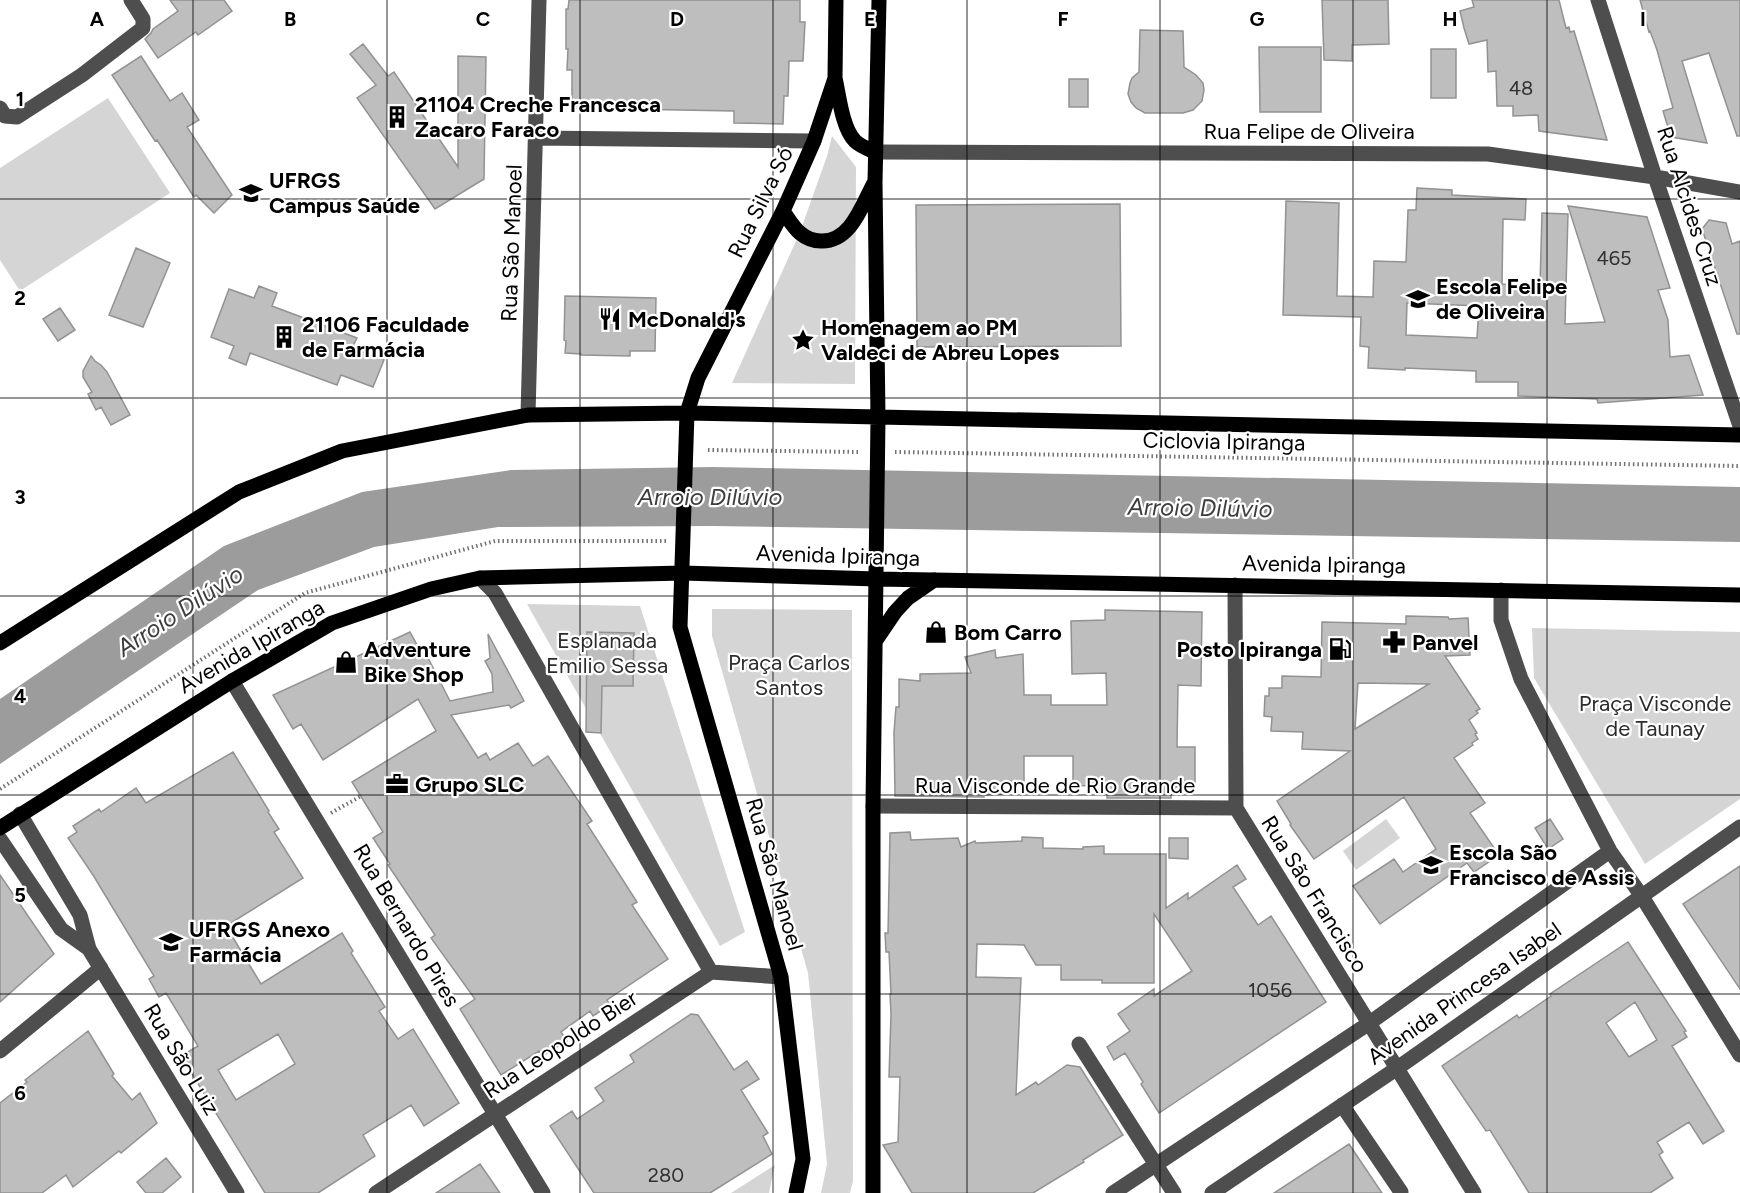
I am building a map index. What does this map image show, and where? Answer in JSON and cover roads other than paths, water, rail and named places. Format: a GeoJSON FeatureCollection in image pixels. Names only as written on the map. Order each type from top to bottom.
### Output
{"type":"FeatureCollection","features":[{"type":"Feature","properties":{"kind":"main road","name":"Rua Silva Só"},"geometry":{"type":"LineString","coordinates":[[684,531],[687,413],[698,378],[783,211],[814,141],[835,78],[836,0]]}},
{"type":"Feature","properties":{"kind":"main road"},"geometry":{"type":"LineString","coordinates":[[873,1193],[873,806],[878,418],[875,152],[879,0]]}},
{"type":"Feature","properties":{"kind":"main road"},"geometry":{"type":"LineString","coordinates":[[835,78],[847,130],[864,148],[875,152]]}},
{"type":"Feature","properties":{"kind":"main road"},"geometry":{"type":"LineString","coordinates":[[783,211],[799,233],[819,241],[831,241],[841,236],[849,228],[875,182]]}},
{"type":"Feature","properties":{"kind":"main road"},"geometry":{"type":"LineString","coordinates":[[0,643],[239,492],[342,451],[528,415],[687,413],[1740,435]]}},
{"type":"Feature","properties":{"kind":"main road","name":"Rua São Manoel"},"geometry":{"type":"LineString","coordinates":[[684,531],[680,627],[782,977],[803,1159],[796,1193]]}},
{"type":"Feature","properties":{"kind":"main road","name":"Avenida Ipiranga"},"geometry":{"type":"LineString","coordinates":[[0,828],[232,681],[332,623],[430,589],[480,578],[683,573],[877,579],[1740,595]]}},
{"type":"Feature","properties":{"kind":"main road"},"geometry":{"type":"LineString","coordinates":[[876,640],[895,612],[908,598],[934,580]]}},
{"type":"Feature","properties":{"kind":"street"},"geometry":{"type":"LineString","coordinates":[[0,108],[5,116],[17,117],[82,75],[143,28],[143,19],[131,0]]}},
{"type":"Feature","properties":{"kind":"street","name":"Rua São Manoel"},"geometry":{"type":"LineString","coordinates":[[528,415],[539,0]]}},
{"type":"Feature","properties":{"kind":"street","name":"Rua Alcides Cruz"},"geometry":{"type":"LineString","coordinates":[[1598,0],[1655,177],[1740,426]]}},
{"type":"Feature","properties":{"kind":"street"},"geometry":{"type":"LineString","coordinates":[[536,138],[814,141]]}},
{"type":"Feature","properties":{"kind":"street","name":"Rua Felipe de Oliveira"},"geometry":{"type":"LineString","coordinates":[[875,152],[1488,154],[1655,177],[1740,192]]}},
{"type":"Feature","properties":{"kind":"street"},"geometry":{"type":"LineString","coordinates":[[480,578],[495,593],[711,972],[782,977]]}},
{"type":"Feature","properties":{"kind":"street","name":"Rua São Francisco"},"geometry":{"type":"LineString","coordinates":[[1235,585],[1236,808],[1474,1193]]}},
{"type":"Feature","properties":{"kind":"street"},"geometry":{"type":"LineString","coordinates":[[1501,590],[1501,620],[1521,679],[1610,850],[1740,1054]]}},
{"type":"Feature","properties":{"kind":"street","name":"Rua Bernardo Pires"},"geometry":{"type":"LineString","coordinates":[[232,681],[543,1193]]}},
{"type":"Feature","properties":{"kind":"street","name":"Rua Visconde de Rio Grande"},"geometry":{"type":"LineString","coordinates":[[873,806],[1236,808]]}},
{"type":"Feature","properties":{"kind":"street","name":"Rua São Luiz"},"geometry":{"type":"LineString","coordinates":[[20,814],[80,915],[89,949],[237,1193]]}},
{"type":"Feature","properties":{"kind":"street","name":"Avenida Princesa Isabel"},"geometry":{"type":"LineString","coordinates":[[1212,1193],[1396,1069],[1740,827]]}},
{"type":"Feature","properties":{"kind":"street","name":"Rua São Luiz"},"geometry":{"type":"LineString","coordinates":[[0,839],[61,929],[89,949]]}},
{"type":"Feature","properties":{"kind":"street","name":"Avenida Princesa Isabel"},"geometry":{"type":"LineString","coordinates":[[1113,1193],[1368,1024],[1610,850]]}},
{"type":"Feature","properties":{"kind":"street"},"geometry":{"type":"LineString","coordinates":[[0,1051],[101,968]]}},
{"type":"Feature","properties":{"kind":"street","name":"Rua Leopoldo Bier"},"geometry":{"type":"LineString","coordinates":[[376,1193],[711,972]]}},
{"type":"Feature","properties":{"kind":"street"},"geometry":{"type":"LineString","coordinates":[[1079,1044],[1174,1193]]}},
{"type":"Feature","properties":{"kind":"street"},"geometry":{"type":"LineString","coordinates":[[1342,1105],[1401,1192]]}},
{"type":"Feature","properties":{"kind":"water","name":"Arroio Dilúvio"},"geometry":{"type":"Polygon","coordinates":[[[713,467],[1740,487],[1740,542],[713,526],[498,527],[374,547],[258,590],[0,764],[0,699],[224,546],[362,492],[511,470],[713,467]]]}},
{"type":"Feature","properties":{"kind":"place","name":"21104 Creche Francesca Zacaro Faraco"},"geometry":{"type":"Point","coordinates":[397,117]}},
{"type":"Feature","properties":{"kind":"place","name":"UFRGS Campus Saúde"},"geometry":{"type":"Point","coordinates":[251,193]}},
{"type":"Feature","properties":{"kind":"place","name":"Escola Felipe de Oliveira"},"geometry":{"type":"Point","coordinates":[1418,299]}},
{"type":"Feature","properties":{"kind":"place","name":"McDonald's"},"geometry":{"type":"Point","coordinates":[610,319]}},
{"type":"Feature","properties":{"kind":"place","name":"21106 Faculdade de Farmácia"},"geometry":{"type":"Point","coordinates":[284,337]}},
{"type":"Feature","properties":{"kind":"place","name":"Homenagem ao PM Valdeci de Abreu Lopes"},"geometry":{"type":"Point","coordinates":[803,340]}},
{"type":"Feature","properties":{"kind":"place","name":"Bom Carro"},"geometry":{"type":"Point","coordinates":[936,632]}},
{"type":"Feature","properties":{"kind":"place","name":"Panvel"},"geometry":{"type":"Point","coordinates":[1394,642]}},
{"type":"Feature","properties":{"kind":"place","name":"Posto Ipiranga"},"geometry":{"type":"Point","coordinates":[1340,649]}},
{"type":"Feature","properties":{"kind":"place","name":"Adventure Bike Shop"},"geometry":{"type":"Point","coordinates":[346,662]}},
{"type":"Feature","properties":{"kind":"place","name":"Grupo SLC"},"geometry":{"type":"Point","coordinates":[397,784]}},
{"type":"Feature","properties":{"kind":"place","name":"Escola São Francisco de Assis"},"geometry":{"type":"Point","coordinates":[1431,865]}},
{"type":"Feature","properties":{"kind":"place","name":"UFRGS Anexo Farmácia"},"geometry":{"type":"Point","coordinates":[171,942]}},
{"type":"Feature","properties":{"kind":"park label","name":"Esplanada Emilio Sessa"},"geometry":{"type":"Point","coordinates":[607,652]}},
{"type":"Feature","properties":{"kind":"park label","name":"Praça Carlos Santos"},"geometry":{"type":"Point","coordinates":[789,674]}},
{"type":"Feature","properties":{"kind":"park label","name":"Praça Visconde de Taunay"},"geometry":{"type":"Point","coordinates":[1655,716]}}]}
